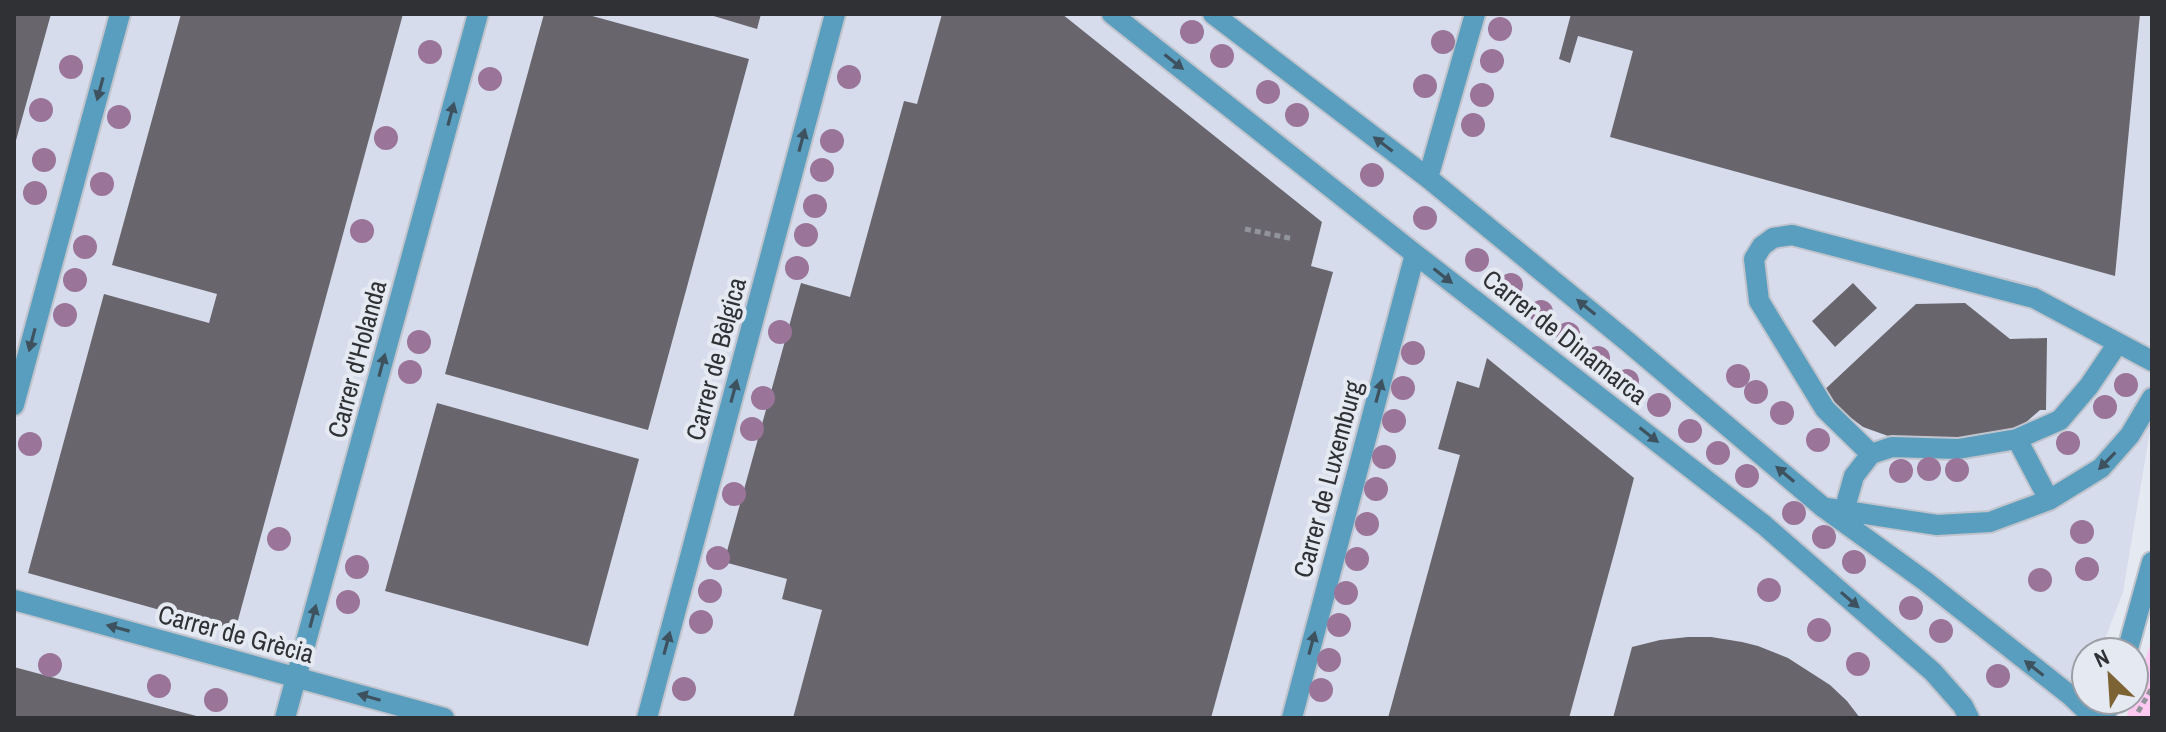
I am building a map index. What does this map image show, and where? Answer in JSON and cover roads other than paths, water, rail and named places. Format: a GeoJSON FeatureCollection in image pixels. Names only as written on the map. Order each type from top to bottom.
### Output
{"type":"FeatureCollection","features":[{"type":"Feature","properties":{"kind":"street"},"geometry":{"type":"LineString","coordinates":[[14,405],[120,14]]}},
{"type":"Feature","properties":{"kind":"street","name":"Carrer d'Holanda"},"geometry":{"type":"LineString","coordinates":[[285,718],[478,14]]}},
{"type":"Feature","properties":{"kind":"street","name":"Carrer de Bèlgica"},"geometry":{"type":"LineString","coordinates":[[647,718],[835,14]]}},
{"type":"Feature","properties":{"kind":"street","name":"Carrer de Dinamarca"},"geometry":{"type":"LineString","coordinates":[[1112,14],[1764,525],[1933,672],[1963,706],[1969,718]]}},
{"type":"Feature","properties":{"kind":"street","name":"Carrer de Dinamarca"},"geometry":{"type":"LineString","coordinates":[[1213,14],[1428,178],[1834,509],[2071,696],[2094,718]]}},
{"type":"Feature","properties":{"kind":"street"},"geometry":{"type":"LineString","coordinates":[[1428,178],[1475,14]]}},
{"type":"Feature","properties":{"kind":"street"},"geometry":{"type":"LineString","coordinates":[[1871,454],[1825,409],[1759,301],[1754,259],[1762,246],[1773,238],[1792,235],[2034,298],[2152,361]]}},
{"type":"Feature","properties":{"kind":"street","name":"Carrer de Luxemburg"},"geometry":{"type":"LineString","coordinates":[[1292,718],[1415,254]]}},
{"type":"Feature","properties":{"kind":"street"},"geometry":{"type":"LineString","coordinates":[[2118,343],[2089,386],[2060,420],[2017,439],[1958,449],[1892,447],[1871,454],[1834,509],[1937,525],[1990,522],[2049,500],[2101,468],[2130,435],[2152,398]]}},
{"type":"Feature","properties":{"kind":"street"},"geometry":{"type":"LineString","coordinates":[[2017,439],[2049,500]]}},
{"type":"Feature","properties":{"kind":"street"},"geometry":{"type":"LineString","coordinates":[[2131,636],[2152,562]]}},
{"type":"Feature","properties":{"kind":"street","name":"Carrer de Grècia"},"geometry":{"type":"LineString","coordinates":[[14,600],[444,718]]}}]}
